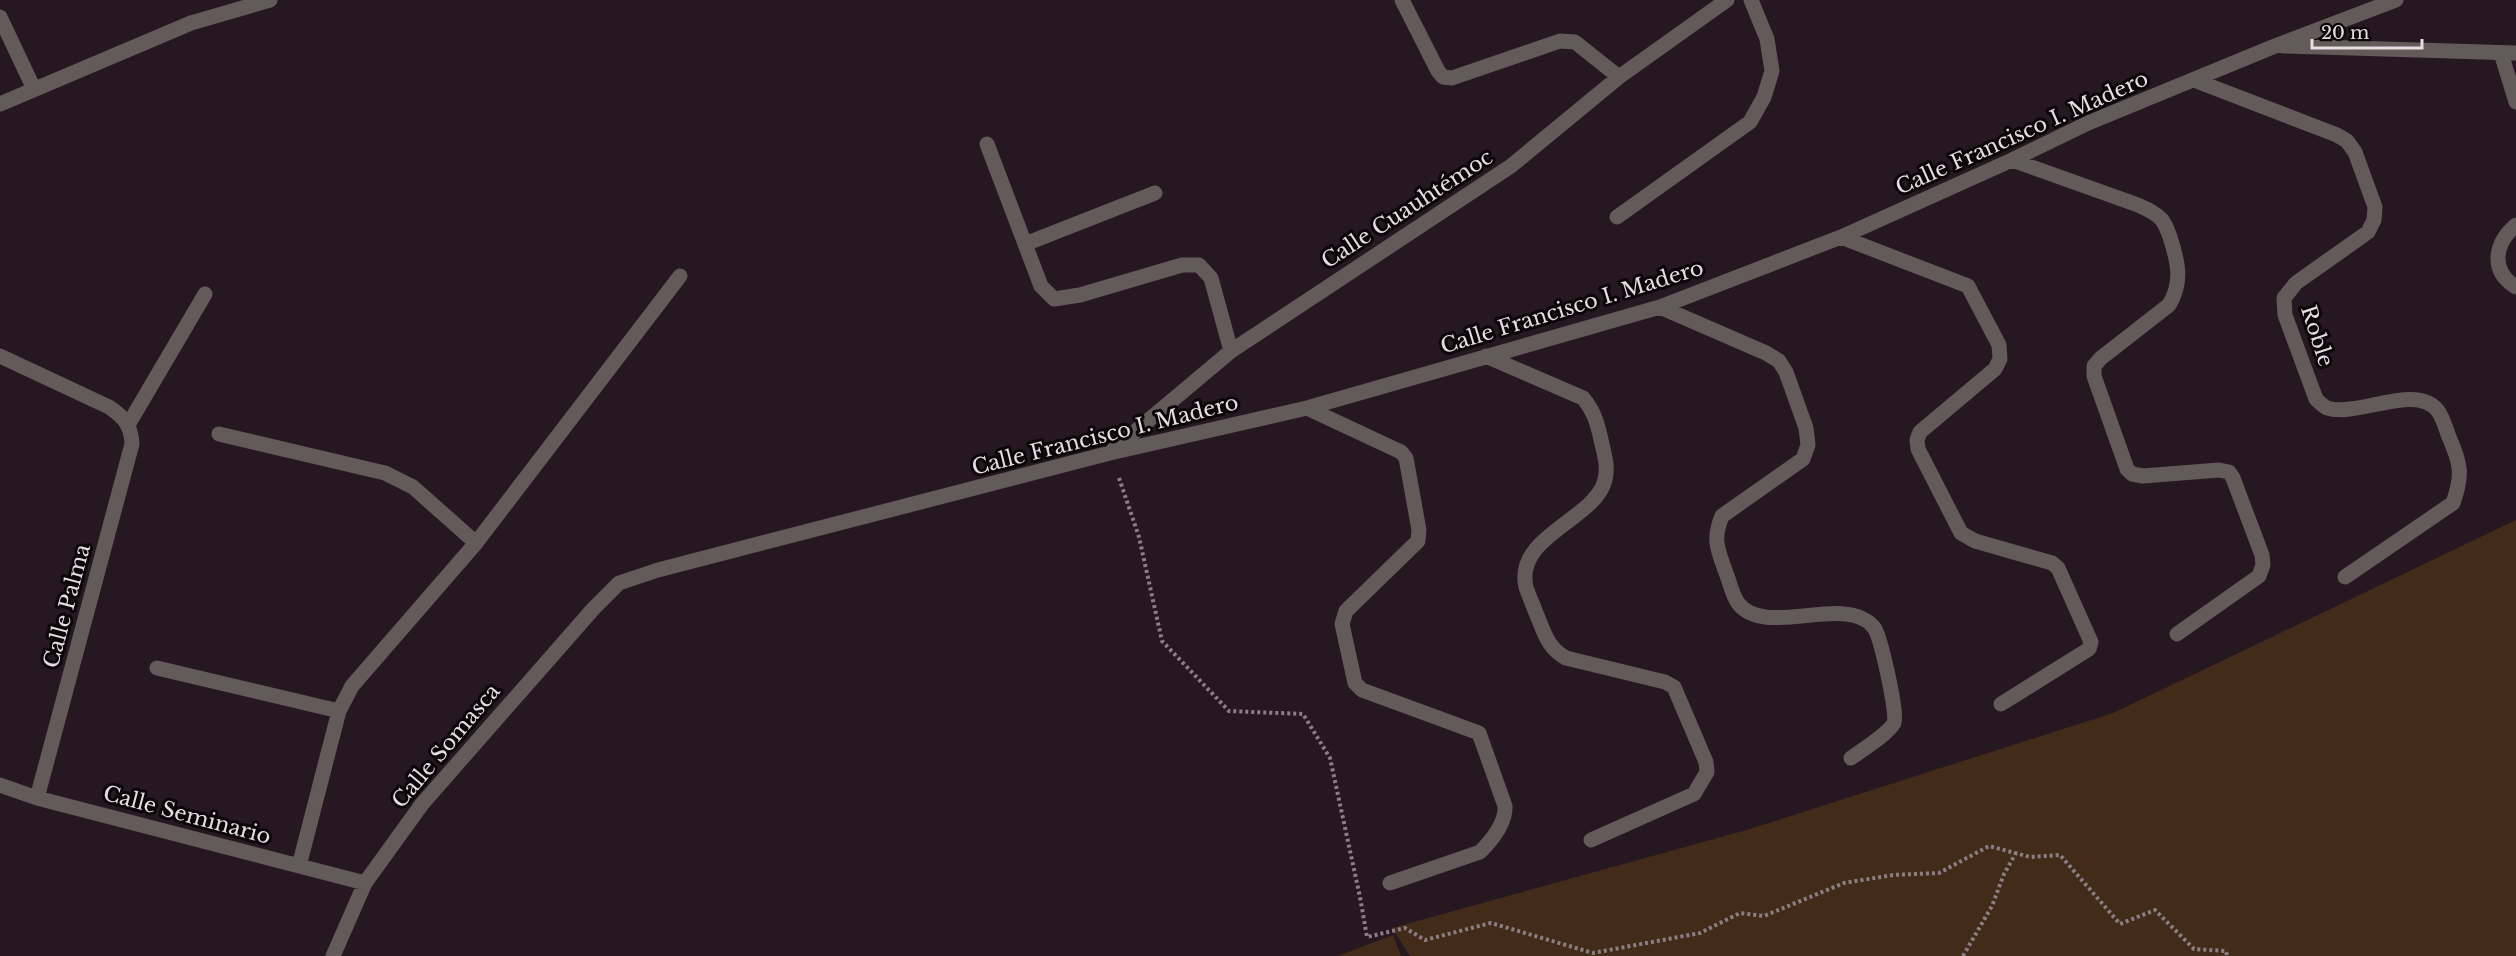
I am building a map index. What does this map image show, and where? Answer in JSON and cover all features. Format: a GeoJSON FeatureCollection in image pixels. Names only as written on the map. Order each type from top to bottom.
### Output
{"type":"FeatureCollection","features":[{"type":"Feature","properties":{"kind":"street"},"geometry":{"type":"LineString","coordinates":[[0,104],[191,23],[270,0]]}},
{"type":"Feature","properties":{"kind":"street"},"geometry":{"type":"LineString","coordinates":[[1402,0],[1443,77],[1452,78],[1568,40],[1575,42],[1619,77]]}},
{"type":"Feature","properties":{"kind":"street","name":"Calle Cuauhtémoc"},"geometry":{"type":"LineString","coordinates":[[1110,453],[1231,351],[1510,166],[1619,77],[1727,0]]}},
{"type":"Feature","properties":{"kind":"street"},"geometry":{"type":"LineString","coordinates":[[1617,216],[1750,122],[1764,97],[1772,70],[1767,39],[1751,0]]}},
{"type":"Feature","properties":{"kind":"street"},"geometry":{"type":"LineString","coordinates":[[2275,46],[2396,0]]}},
{"type":"Feature","properties":{"kind":"street"},"geometry":{"type":"LineString","coordinates":[[0,17],[34,89]]}},
{"type":"Feature","properties":{"kind":"street","name":"Calle Francisco I. Madero"},"geometry":{"type":"LineString","coordinates":[[619,583],[658,570],[1110,453],[1307,408],[1660,307],[1841,237],[2088,123],[2275,46],[2508,53]]}},
{"type":"Feature","properties":{"kind":"street"},"geometry":{"type":"LineString","coordinates":[[2508,53],[2516,102]]}},
{"type":"Feature","properties":{"kind":"street","name":"Roble"},"geometry":{"type":"LineString","coordinates":[[2194,80],[2348,141],[2355,152],[2375,207],[2374,220],[2368,232],[2296,284],[2284,298],[2285,315],[2316,399],[2326,408],[2339,409],[2414,400],[2426,402],[2438,411],[2460,462],[2460,484],[2453,503],[2345,577]]}},
{"type":"Feature","properties":{"kind":"street"},"geometry":{"type":"LineString","coordinates":[[987,144],[1041,286],[1054,299],[1080,295],[1182,265],[1199,265],[1211,278],[1231,351]]}},
{"type":"Feature","properties":{"kind":"street"},"geometry":{"type":"LineString","coordinates":[[2012,160],[2154,213],[2164,222],[2174,249],[2179,275],[2176,293],[2169,305],[2101,358],[2094,366],[2094,376],[2127,469],[2132,474],[2143,476],[2219,470],[2229,472],[2234,478],[2258,544],[2263,565],[2259,576],[2177,634]]}},
{"type":"Feature","properties":{"kind":"street"},"geometry":{"type":"LineString","coordinates":[[1025,244],[1155,193]]}},
{"type":"Feature","properties":{"kind":"street"},"geometry":{"type":"LineString","coordinates":[[2516,225],[2501,242],[2496,256],[2500,273],[2506,281],[2516,287]]}},
{"type":"Feature","properties":{"kind":"street"},"geometry":{"type":"LineString","coordinates":[[1841,237],[1968,286],[1999,345],[2000,359],[1995,369],[1920,432],[1917,440],[1918,449],[1961,533],[1975,542],[2052,563],[2058,568],[2091,642],[2089,649],[2001,704]]}},
{"type":"Feature","properties":{"kind":"street"},"geometry":{"type":"LineString","coordinates":[[299,866],[339,711],[352,686],[476,543],[680,276]]}},
{"type":"Feature","properties":{"kind":"street"},"geometry":{"type":"LineString","coordinates":[[128,425],[205,294]]}},
{"type":"Feature","properties":{"kind":"street"},"geometry":{"type":"LineString","coordinates":[[1660,307],[1766,353],[1779,361],[1786,372],[1806,428],[1808,445],[1803,459],[1722,516],[1716,529],[1716,543],[1737,603],[1750,614],[1765,617],[1850,614],[1866,620],[1876,630],[1895,705],[1895,722],[1890,729],[1851,758]]}},
{"type":"Feature","properties":{"kind":"street"},"geometry":{"type":"LineString","coordinates":[[0,356],[109,407],[124,417],[128,425]]}},
{"type":"Feature","properties":{"kind":"street"},"geometry":{"type":"LineString","coordinates":[[1486,356],[1583,398],[1594,411],[1607,462],[1604,482],[1594,500],[1540,543],[1528,563],[1526,585],[1548,642],[1555,652],[1566,658],[1665,682],[1674,687],[1706,762],[1707,772],[1694,794],[1591,840]]}},
{"type":"Feature","properties":{"kind":"street"},"geometry":{"type":"LineString","coordinates":[[1307,408],[1401,452],[1406,458],[1419,530],[1418,541],[1342,617],[1355,683],[1362,690],[1479,733],[1505,806],[1504,817],[1491,841],[1480,852],[1390,883]]}},
{"type":"Feature","properties":{"kind":"street","name":"Calle Palma"},"geometry":{"type":"LineString","coordinates":[[37,798],[132,444],[128,425]]}},
{"type":"Feature","properties":{"kind":"street"},"geometry":{"type":"LineString","coordinates":[[219,434],[385,474],[413,487],[476,543]]}},
{"type":"Feature","properties":{"kind":"street","name":"Calle Somasca"},"geometry":{"type":"LineString","coordinates":[[333,956],[364,884],[422,804],[594,608],[619,583]]}},
{"type":"Feature","properties":{"kind":"street"},"geometry":{"type":"LineString","coordinates":[[157,668],[339,711]]}},
{"type":"Feature","properties":{"kind":"street","name":"Calle Seminario"},"geometry":{"type":"LineString","coordinates":[[0,785],[37,798],[364,884]]}},
{"type":"Feature","properties":{"kind":"path"},"geometry":{"type":"LineString","coordinates":[[1110,453],[1139,537],[1162,641],[1229,711],[1303,714],[1330,758]]}},
{"type":"Feature","properties":{"kind":"path"},"geometry":{"type":"LineString","coordinates":[[1491,923],[1593,953],[1700,933],[1740,913],[1764,916],[1844,883],[1893,875],[1940,873],[1989,846],[2031,856],[2060,855],[2120,924],[2155,910],[2193,949],[2226,951],[2227,956]]}},
{"type":"Feature","properties":{"kind":"path"},"geometry":{"type":"LineString","coordinates":[[1963,956],[1992,906],[2004,874],[2016,853]]}},
{"type":"Feature","properties":{"kind":"shaded area"},"geometry":{"type":"Polygon","coordinates":[[[2516,520],[2516,956],[1410,956],[1392,928],[1750,829],[2113,713],[2516,520]]]}},
{"type":"Feature","properties":{"kind":"shaded area"},"geometry":{"type":"Polygon","coordinates":[[[1393,935],[1401,956],[1338,956],[1393,935]]]}}]}
